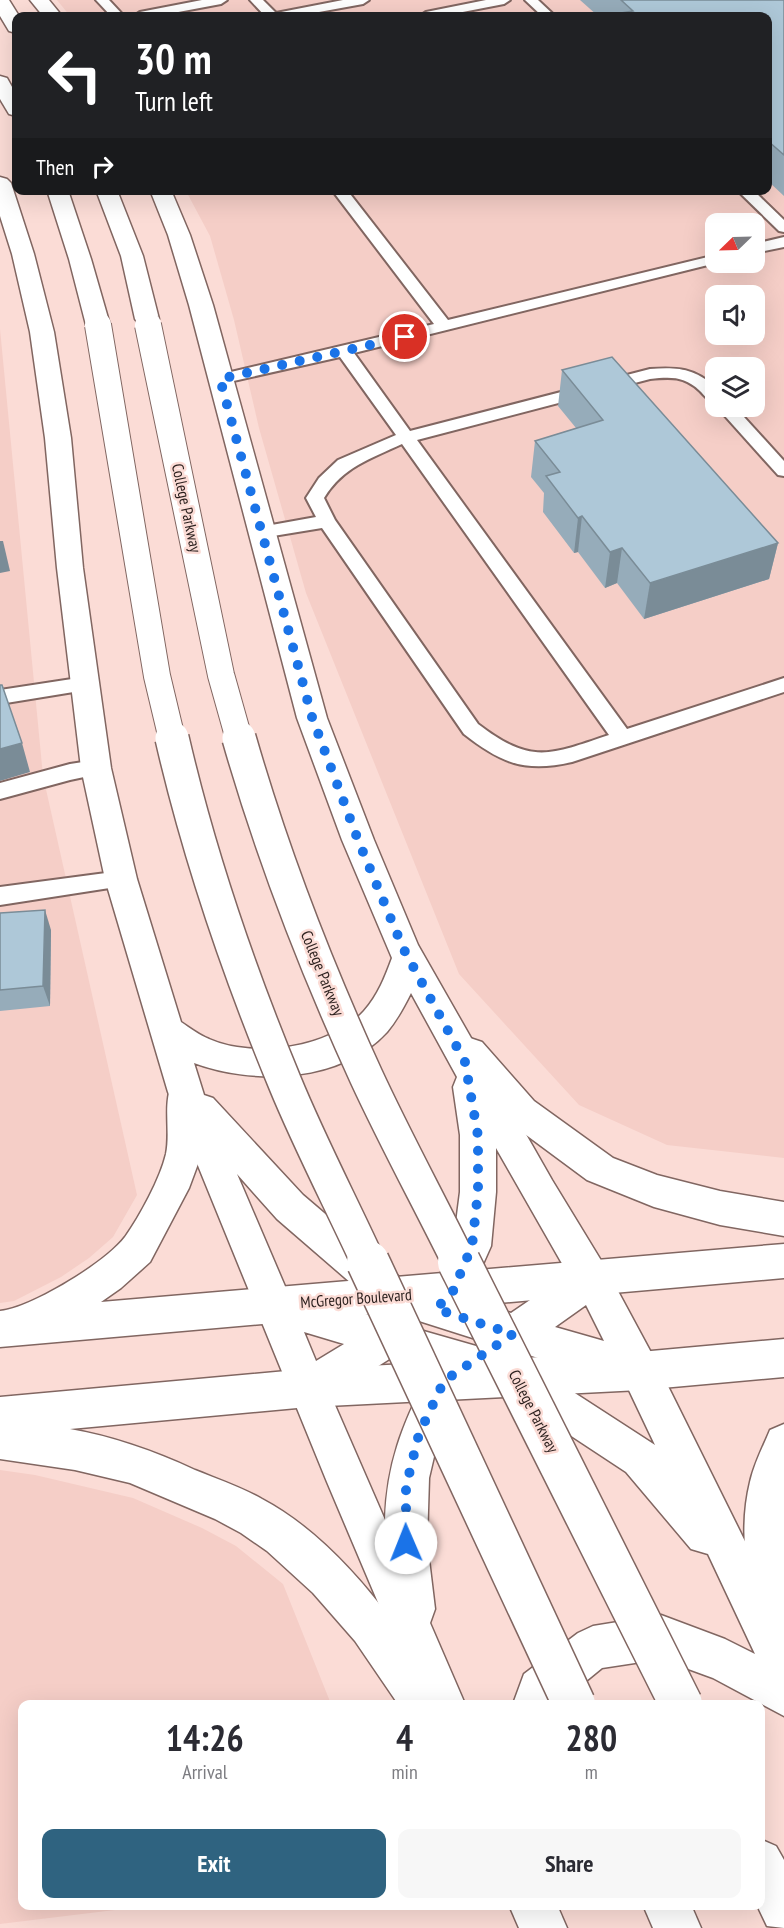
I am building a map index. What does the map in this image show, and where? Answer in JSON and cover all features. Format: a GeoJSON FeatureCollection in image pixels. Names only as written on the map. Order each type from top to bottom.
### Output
{"type":"FeatureCollection","features":[{"type":"Feature","properties":{"kind":"main road"},"geometry":{"type":"LineString","coordinates":[[39,0],[50,12]]}},
{"type":"Feature","properties":{"kind":"main road"},"geometry":{"type":"LineString","coordinates":[[0,1],[12,20]]}},
{"type":"Feature","properties":{"kind":"main road"},"geometry":{"type":"LineString","coordinates":[[0,82],[12,103]]}},
{"type":"Feature","properties":{"kind":"main road"},"geometry":{"type":"LineString","coordinates":[[0,183],[6,217],[23,254],[42,332],[58,438],[70,568],[96,768],[122,879],[185,1092],[441,1700]]}},
{"type":"Feature","properties":{"kind":"main road"},"geometry":{"type":"LineString","coordinates":[[59,195],[80,259],[98,325],[156,676],[184,790],[231,938],[285,1083],[572,1700]]}},
{"type":"Feature","properties":{"kind":"main road","name":"College Parkway"},"geometry":{"type":"LineString","coordinates":[[108,195],[132,256],[147,319],[221,675],[252,783],[310,944],[366,1076],[679,1700]]}},
{"type":"Feature","properties":{"kind":"main road"},"geometry":{"type":"LineString","coordinates":[[162,195],[179,235],[195,285],[312,717],[358,840],[408,958],[465,1062],[592,1279],[640,1371],[784,1666]]}},
{"type":"Feature","properties":{"kind":"main road"},"geometry":{"type":"LineString","coordinates":[[167,1031],[199,1050],[251,1063],[290,1061],[338,1050],[364,1033],[385,1010],[401,983],[408,958]]}},
{"type":"Feature","properties":{"kind":"main road"},"geometry":{"type":"LineString","coordinates":[[432,1003],[491,1078],[522,1112],[600,1169],[654,1191],[720,1208],[784,1219]]}},
{"type":"Feature","properties":{"kind":"main road"},"geometry":{"type":"LineString","coordinates":[[308,1388],[388,1339],[445,1300],[472,1246],[478,1192],[478,1136],[465,1062]]}},
{"type":"Feature","properties":{"kind":"main road"},"geometry":{"type":"LineString","coordinates":[[185,1092],[290,1207],[394,1296],[445,1300],[592,1279],[784,1262]]}},
{"type":"Feature","properties":{"kind":"main road"},"geometry":{"type":"LineString","coordinates":[[9,1328],[75,1298],[108,1276],[137,1250],[171,1188],[184,1153],[185,1092]]}},
{"type":"Feature","properties":{"kind":"main road"},"geometry":{"type":"LineString","coordinates":[[424,1664],[406,1559],[406,1489],[419,1434],[457,1372],[592,1279]]}},
{"type":"Feature","properties":{"kind":"main road","name":"McGregor Boulevard"},"geometry":{"type":"LineString","coordinates":[[9,1328],[394,1296]]}},
{"type":"Feature","properties":{"kind":"main road"},"geometry":{"type":"LineString","coordinates":[[445,1300],[513,1334],[640,1371]]}},
{"type":"Feature","properties":{"kind":"main road"},"geometry":{"type":"LineString","coordinates":[[273,1305],[388,1339],[457,1372]]}},
{"type":"Feature","properties":{"kind":"main road"},"geometry":{"type":"LineString","coordinates":[[0,1416],[457,1372],[516,1377],[640,1371],[784,1358]]}},
{"type":"Feature","properties":{"kind":"main road"},"geometry":{"type":"LineString","coordinates":[[516,1377],[640,1458],[735,1567]]}},
{"type":"Feature","properties":{"kind":"main road"},"geometry":{"type":"LineString","coordinates":[[0,1439],[48,1445],[149,1469],[220,1499],[256,1519],[285,1540],[316,1568],[359,1614],[405,1673],[421,1700]]}},
{"type":"Feature","properties":{"kind":"main road"},"geometry":{"type":"LineString","coordinates":[[784,1444],[769,1486],[764,1535],[772,1592],[784,1635]]}},
{"type":"Feature","properties":{"kind":"main road"},"geometry":{"type":"LineString","coordinates":[[536,1700],[540,1690],[593,1648],[661,1637],[724,1661],[784,1694]]}},
{"type":"Feature","properties":{"kind":"main road"},"geometry":{"type":"LineString","coordinates":[[765,1872],[784,1909]]}},
{"type":"Feature","properties":{"kind":"main road"},"geometry":{"type":"LineString","coordinates":[[535,1910],[543,1928]]}},
{"type":"Feature","properties":{"kind":"main road"},"geometry":{"type":"LineString","coordinates":[[669,1910],[677,1928]]}},
{"type":"Feature","properties":{"kind":"lane"},"geometry":{"type":"LineString","coordinates":[[102,0],[114,12]]}},
{"type":"Feature","properties":{"kind":"lane"},"geometry":{"type":"LineString","coordinates":[[160,12],[221,0]]}},
{"type":"Feature","properties":{"kind":"lane"},"geometry":{"type":"LineString","coordinates":[[256,0],[268,12]]}},
{"type":"Feature","properties":{"kind":"lane"},"geometry":{"type":"LineString","coordinates":[[446,12],[504,0]]}},
{"type":"Feature","properties":{"kind":"lane"},"geometry":{"type":"LineString","coordinates":[[531,0],[544,12]]}},
{"type":"Feature","properties":{"kind":"lane"},"geometry":{"type":"LineString","coordinates":[[300,12],[355,1]]}},
{"type":"Feature","properties":{"kind":"lane"},"geometry":{"type":"LineString","coordinates":[[343,195],[445,327]]}},
{"type":"Feature","properties":{"kind":"lane"},"geometry":{"type":"LineString","coordinates":[[749,195],[784,228]]}},
{"type":"Feature","properties":{"kind":"lane"},"geometry":{"type":"LineString","coordinates":[[765,246],[784,242]]}},
{"type":"Feature","properties":{"kind":"lane"},"geometry":{"type":"LineString","coordinates":[[220,379],[445,327],[705,262]]}},
{"type":"Feature","properties":{"kind":"lane"},"geometry":{"type":"LineString","coordinates":[[344,351],[622,738]]}},
{"type":"Feature","properties":{"kind":"lane"},"geometry":{"type":"LineString","coordinates":[[705,386],[684,372],[651,374],[405,438],[344,464],[325,482],[315,498],[327,521],[471,729],[495,747],[523,760],[546,761],[784,685]]}},
{"type":"Feature","properties":{"kind":"lane"},"geometry":{"type":"LineString","coordinates":[[734,417],[784,471]]}},
{"type":"Feature","properties":{"kind":"lane"},"geometry":{"type":"LineString","coordinates":[[261,532],[327,521]]}},
{"type":"Feature","properties":{"kind":"lane"},"geometry":{"type":"LineString","coordinates":[[0,697],[85,684]]}},
{"type":"Feature","properties":{"kind":"lane"},"geometry":{"type":"LineString","coordinates":[[0,791],[96,768]]}},
{"type":"Feature","properties":{"kind":"lane"},"geometry":{"type":"LineString","coordinates":[[0,896],[122,879]]}},
{"type":"Feature","properties":{"kind":"shaded area"},"geometry":{"type":"Polygon","coordinates":[[[57,0],[784,0],[784,1158],[667,1145],[579,1105],[459,974],[306,593],[259,428],[234,320],[210,236],[188,195],[772,195],[772,12],[67,12],[57,0]]]}},
{"type":"Feature","properties":{"kind":"shaded area"},"geometry":{"type":"Polygon","coordinates":[[[0,329],[43,776],[137,1195],[113,1237],[89,1258],[61,1277],[14,1301],[0,1303],[0,329]]]}},
{"type":"Feature","properties":{"kind":"shaded area"},"geometry":{"type":"Polygon","coordinates":[[[0,1470],[35,1475],[133,1498],[202,1528],[236,1546],[283,1584],[329,1700],[18,1700],[18,1910],[115,1910],[0,1924],[0,1470]]]}},
{"type":"Feature","properties":{"kind":"building"},"geometry":{"type":"Polygon","coordinates":[[[621,0],[784,0],[784,155],[772,144],[772,12],[627,12],[633,11],[621,0]]]}},
{"type":"Feature","properties":{"kind":"building"},"geometry":{"type":"Polygon","coordinates":[[[612,357],[778,543],[650,583],[622,548],[610,552],[582,516],[578,518],[546,476],[560,472],[535,441],[603,420],[562,370],[612,357]]]}},
{"type":"Feature","properties":{"kind":"building"},"geometry":{"type":"Polygon","coordinates":[[[0,685],[2,685],[22,743],[0,749],[0,685]]]}},
{"type":"Feature","properties":{"kind":"building"},"geometry":{"type":"Polygon","coordinates":[[[45,910],[43,986],[0,990],[0,913],[45,910]]]}},
{"type":"Feature","properties":{"kind":"route"},"geometry":{"type":"LineString","coordinates":[[405,337],[220,379],[312,717],[358,840],[403,948],[465,1062],[478,1136],[478,1192],[472,1246],[453,1291],[436,1309],[513,1334],[444,1381],[419,1434],[410,1470],[406,1489],[406,1543]]}}]}
